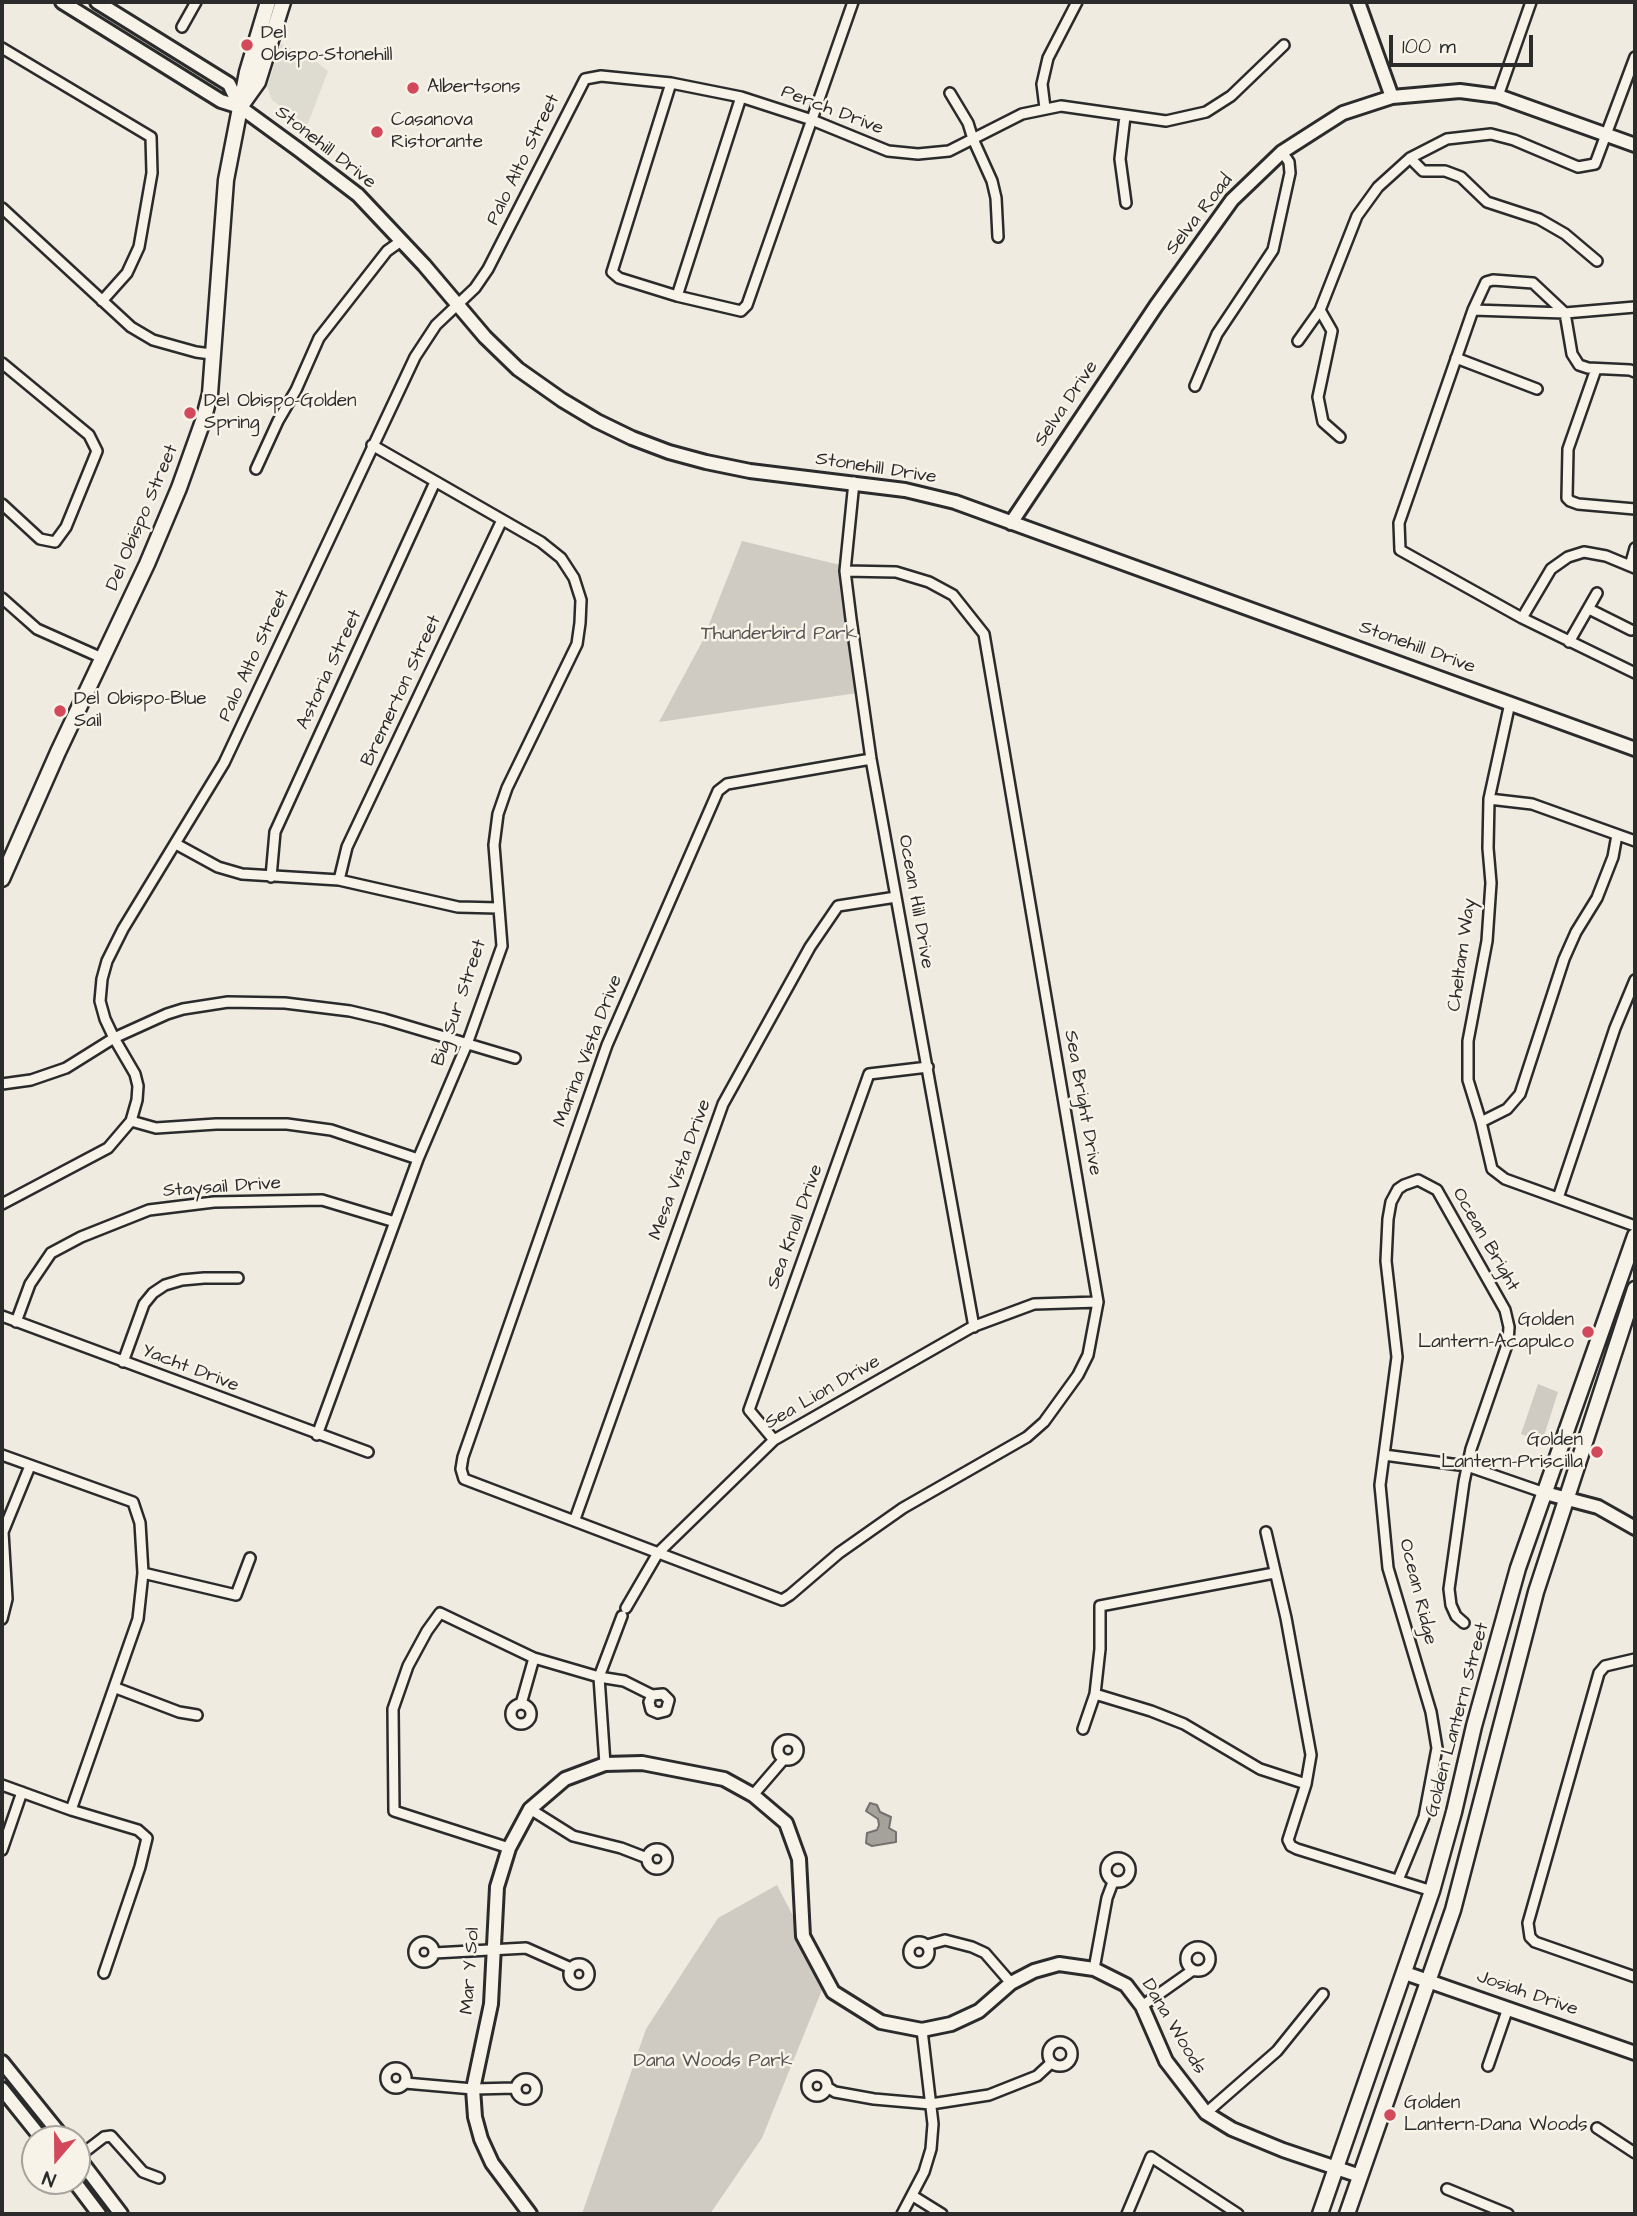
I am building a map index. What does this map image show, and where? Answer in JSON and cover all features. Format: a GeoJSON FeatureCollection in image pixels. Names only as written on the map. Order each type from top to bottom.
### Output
{"type":"FeatureCollection","features":[{"type":"Feature","properties":{"kind":"main road","name":"Del Obispo Street"},"geometry":{"type":"LineString","coordinates":[[2,879],[147,564],[192,453],[210,394],[223,207],[247,72],[268,2]]}},
{"type":"Feature","properties":{"kind":"main road","name":"Del Obispo Street"},"geometry":{"type":"LineString","coordinates":[[240,107],[258,82],[283,2]]}},
{"type":"Feature","properties":{"kind":"main road","name":"Golden Lantern Street"},"geometry":{"type":"LineString","coordinates":[[1320,2214],[1432,1891],[1518,1568],[1635,1236]]}},
{"type":"Feature","properties":{"kind":"main road"},"geometry":{"type":"LineString","coordinates":[[1346,2214],[1467,1862],[1536,1592],[1635,1289]]}},
{"type":"Feature","properties":{"kind":"street","name":"Stonehill Drive"},"geometry":{"type":"LineString","coordinates":[[62,2],[221,101],[240,107],[358,195],[485,337],[519,369],[562,400],[632,438],[669,452],[750,471],[855,482],[955,502],[1635,749]]}},
{"type":"Feature","properties":{"kind":"street","name":"Stonehill Drive"},"geometry":{"type":"LineString","coordinates":[[97,2],[229,84],[240,107]]}},
{"type":"Feature","properties":{"kind":"street"},"geometry":{"type":"LineString","coordinates":[[182,27],[196,2]]}},
{"type":"Feature","properties":{"kind":"street"},"geometry":{"type":"LineString","coordinates":[[671,83],[612,272],[619,278],[677,296],[741,311],[747,305],[853,2]]}},
{"type":"Feature","properties":{"kind":"street"},"geometry":{"type":"LineString","coordinates":[[1045,108],[1042,84],[1048,58],[1077,2]]}},
{"type":"Feature","properties":{"kind":"street"},"geometry":{"type":"LineString","coordinates":[[1358,2],[1392,97]]}},
{"type":"Feature","properties":{"kind":"street"},"geometry":{"type":"LineString","coordinates":[[1498,96],[1531,2]]}},
{"type":"Feature","properties":{"kind":"street","name":"Perch Drive"},"geometry":{"type":"LineString","coordinates":[[585,79],[601,76],[671,83],[741,97],[813,120],[888,151],[918,154],[948,151],[1012,118],[1045,108],[1061,106],[1166,121],[1206,111],[1231,96],[1284,45]]}},
{"type":"Feature","properties":{"kind":"street"},"geometry":{"type":"LineString","coordinates":[[2,48],[151,137],[152,173],[139,247],[127,273],[102,301]]}},
{"type":"Feature","properties":{"kind":"street"},"geometry":{"type":"LineString","coordinates":[[1298,341],[1320,310],[1357,216],[1378,187],[1410,158],[1447,139],[1491,134],[1514,140],[1578,167],[1595,164],[1635,57]]}},
{"type":"Feature","properties":{"kind":"street","name":"Palo Alto Street"},"geometry":{"type":"LineString","coordinates":[[131,1121],[138,1086],[135,1074],[105,1019],[100,1001],[104,970],[123,929],[225,763],[415,357],[436,325],[488,270],[585,79]]}},
{"type":"Feature","properties":{"kind":"street","name":"Selva Road"},"geometry":{"type":"LineString","coordinates":[[1156,306],[1232,200],[1282,152],[1343,113],[1392,97],[1460,92],[1498,96],[1635,145]]}},
{"type":"Feature","properties":{"kind":"street"},"geometry":{"type":"LineString","coordinates":[[950,93],[968,122],[992,181],[996,198],[998,237]]}},
{"type":"Feature","properties":{"kind":"street"},"geometry":{"type":"LineString","coordinates":[[677,296],[741,97]]}},
{"type":"Feature","properties":{"kind":"street"},"geometry":{"type":"LineString","coordinates":[[1125,116],[1120,159],[1126,203]]}},
{"type":"Feature","properties":{"kind":"street"},"geometry":{"type":"LineString","coordinates":[[1195,386],[1217,334],[1273,250],[1290,173],[1289,162],[1282,152]]}},
{"type":"Feature","properties":{"kind":"street"},"geometry":{"type":"LineString","coordinates":[[1410,158],[1423,171],[1445,171],[1461,177],[1487,202],[1539,219],[1565,234],[1597,261]]}},
{"type":"Feature","properties":{"kind":"street"},"geometry":{"type":"LineString","coordinates":[[2,208],[131,327],[153,340],[211,354]]}},
{"type":"Feature","properties":{"kind":"street"},"geometry":{"type":"LineString","coordinates":[[256,469],[296,390],[318,338],[387,251],[401,241]]}},
{"type":"Feature","properties":{"kind":"street"},"geometry":{"type":"LineString","coordinates":[[1635,372],[1583,367],[1575,361],[1565,313],[1531,282],[1486,282],[1473,310],[1399,523],[1400,550],[1522,618],[1635,673]]}},
{"type":"Feature","properties":{"kind":"street","name":"Selva Drive"},"geometry":{"type":"LineString","coordinates":[[1010,523],[1156,306]]}},
{"type":"Feature","properties":{"kind":"street"},"geometry":{"type":"LineString","coordinates":[[1473,310],[1565,313],[1635,307]]}},
{"type":"Feature","properties":{"kind":"street"},"geometry":{"type":"LineString","coordinates":[[1320,310],[1332,331],[1318,397],[1323,422],[1340,437]]}},
{"type":"Feature","properties":{"kind":"street"},"geometry":{"type":"LineString","coordinates":[[1456,358],[1537,389]]}},
{"type":"Feature","properties":{"kind":"street"},"geometry":{"type":"LineString","coordinates":[[2,363],[89,435],[97,452],[66,527],[55,542],[40,539],[2,504]]}},
{"type":"Feature","properties":{"kind":"street"},"geometry":{"type":"LineString","coordinates":[[1595,369],[1568,449],[1567,498],[1574,503],[1635,509]]}},
{"type":"Feature","properties":{"kind":"street"},"geometry":{"type":"LineString","coordinates":[[372,445],[502,520]]}},
{"type":"Feature","properties":{"kind":"street","name":"Astoria Street"},"geometry":{"type":"LineString","coordinates":[[271,877],[275,832],[435,482]]}},
{"type":"Feature","properties":{"kind":"street","name":"Ocean Hill Drive"},"geometry":{"type":"LineString","coordinates":[[855,482],[845,571],[871,759],[974,1327]]}},
{"type":"Feature","properties":{"kind":"street","name":"Big Sur Street"},"geometry":{"type":"LineString","coordinates":[[317,1435],[418,1159],[467,1044],[502,946],[494,845],[498,814],[507,788],[578,644],[581,600],[574,578],[561,558],[541,542],[502,520]]}},
{"type":"Feature","properties":{"kind":"street","name":"Bremerton Street"},"geometry":{"type":"LineString","coordinates":[[339,880],[348,847],[502,520]]}},
{"type":"Feature","properties":{"kind":"street"},"geometry":{"type":"LineString","coordinates":[[1522,618],[1551,569],[1568,557],[1584,551],[1632,567],[1635,548]]}},
{"type":"Feature","properties":{"kind":"street","name":"Sea Bright Drive"},"geometry":{"type":"LineString","coordinates":[[658,1553],[782,1600],[839,1553],[903,1508],[1027,1437],[1044,1422],[1078,1375],[1088,1355],[1098,1302],[984,634],[953,595],[929,582],[895,572],[845,571]]}},
{"type":"Feature","properties":{"kind":"street"},"geometry":{"type":"LineString","coordinates":[[1569,642],[1597,593]]}},
{"type":"Feature","properties":{"kind":"street"},"geometry":{"type":"LineString","coordinates":[[2,598],[37,629],[102,658]]}},
{"type":"Feature","properties":{"kind":"street"},"geometry":{"type":"LineString","coordinates":[[1589,609],[1631,630]]}},
{"type":"Feature","properties":{"kind":"street","name":"Cheltam Way"},"geometry":{"type":"LineString","coordinates":[[1510,703],[1489,799],[1488,848],[1491,883],[1487,942],[1468,1041],[1468,1080],[1492,1169],[1506,1179],[1558,1198]]}},
{"type":"Feature","properties":{"kind":"street","name":"Marina Vista Drive"},"geometry":{"type":"LineString","coordinates":[[575,1520],[464,1479],[461,1469],[607,1045],[718,791],[727,784],[871,759]]}},
{"type":"Feature","properties":{"kind":"street"},"geometry":{"type":"LineString","coordinates":[[1489,799],[1532,804],[1635,841]]}},
{"type":"Feature","properties":{"kind":"street"},"geometry":{"type":"LineString","coordinates":[[1481,1122],[1507,1109],[1520,1094],[1564,959],[1576,932],[1597,898],[1613,857],[1618,835]]}},
{"type":"Feature","properties":{"kind":"street"},"geometry":{"type":"LineString","coordinates":[[176,844],[218,867],[242,874],[339,880],[458,907],[498,908]]}},
{"type":"Feature","properties":{"kind":"street","name":"Mesa Vista Drive"},"geometry":{"type":"LineString","coordinates":[[575,1520],[723,1104],[810,947],[838,906],[896,897]]}},
{"type":"Feature","properties":{"kind":"street"},"geometry":{"type":"LineString","coordinates":[[1635,980],[1615,1028],[1558,1198],[1635,1226]]}},
{"type":"Feature","properties":{"kind":"street"},"geometry":{"type":"LineString","coordinates":[[2,1084],[55,1073],[78,1062],[114,1038],[152,1020],[184,1009],[215,1003],[307,1005],[367,1015],[515,1058]]}},
{"type":"Feature","properties":{"kind":"street","name":"Sea Knoll Drive"},"geometry":{"type":"LineString","coordinates":[[774,1440],[749,1410],[869,1074],[928,1067]]}},
{"type":"Feature","properties":{"kind":"street"},"geometry":{"type":"LineString","coordinates":[[2,1204],[107,1148],[131,1121],[156,1128],[216,1124],[287,1124],[331,1130],[418,1159]]}},
{"type":"Feature","properties":{"kind":"street","name":"Ocean Bright"},"geometry":{"type":"LineString","coordinates":[[1404,1185],[1419,1180],[1437,1190],[1505,1310],[1509,1327],[1508,1342],[1467,1466],[1449,1588],[1451,1605],[1456,1616],[1464,1623]]}},
{"type":"Feature","properties":{"kind":"street","name":"Ocean Ridge"},"geometry":{"type":"LineString","coordinates":[[1398,1880],[1424,1817],[1436,1762],[1436,1739],[1425,1692],[1388,1568],[1381,1502],[1381,1474],[1397,1357],[1387,1261],[1388,1219],[1394,1195],[1404,1185]]}},
{"type":"Feature","properties":{"kind":"street","name":"Staysail Drive"},"geometry":{"type":"LineString","coordinates":[[16,1322],[30,1284],[51,1253],[81,1237],[149,1210],[214,1202],[321,1200],[395,1222]]}},
{"type":"Feature","properties":{"kind":"street"},"geometry":{"type":"LineString","coordinates":[[122,1362],[144,1304],[153,1293],[165,1285],[182,1280],[238,1279]]}},
{"type":"Feature","properties":{"kind":"street","name":"Sea Lion Drive"},"geometry":{"type":"LineString","coordinates":[[605,1764],[599,1677],[624,1612],[658,1553],[774,1440],[974,1327],[1034,1304],[1098,1302]]}},
{"type":"Feature","properties":{"kind":"street","name":"Yacht Drive"},"geometry":{"type":"LineString","coordinates":[[2,1316],[368,1452]]}},
{"type":"Feature","properties":{"kind":"street"},"geometry":{"type":"LineString","coordinates":[[2,1455],[132,1503],[140,1522],[143,1573],[138,1619],[71,1810]]}},
{"type":"Feature","properties":{"kind":"street"},"geometry":{"type":"LineString","coordinates":[[1384,1455],[1467,1466],[1545,1493],[1598,1507],[1635,1528]]}},
{"type":"Feature","properties":{"kind":"street"},"geometry":{"type":"LineString","coordinates":[[2,1619],[7,1599],[3,1532],[30,1465]]}},
{"type":"Feature","properties":{"kind":"street"},"geometry":{"type":"LineString","coordinates":[[575,1520],[658,1553]]}},
{"type":"Feature","properties":{"kind":"street"},"geometry":{"type":"LineString","coordinates":[[1266,1532],[1286,1618],[1311,1755],[1306,1784],[1288,1840],[1291,1846],[1297,1849],[1432,1891]]}},
{"type":"Feature","properties":{"kind":"street"},"geometry":{"type":"LineString","coordinates":[[143,1573],[236,1595],[250,1558]]}},
{"type":"Feature","properties":{"kind":"street"},"geometry":{"type":"LineString","coordinates":[[1083,1729],[1095,1694],[1100,1649],[1100,1606],[1274,1573]]}},
{"type":"Feature","properties":{"kind":"street"},"geometry":{"type":"LineString","coordinates":[[509,1848],[394,1811],[393,1709],[408,1666],[440,1613],[534,1658],[599,1677],[624,1681],[652,1695]]}},
{"type":"Feature","properties":{"kind":"street"},"geometry":{"type":"LineString","coordinates":[[521,1704],[534,1658]]}},
{"type":"Feature","properties":{"kind":"street"},"geometry":{"type":"LineString","coordinates":[[1635,1660],[1605,1666],[1595,1684],[1528,1923],[1530,1937],[1535,1942],[1635,1977]]}},
{"type":"Feature","properties":{"kind":"street"},"geometry":{"type":"LineString","coordinates":[[116,1688],[178,1712],[197,1715]]}},
{"type":"Feature","properties":{"kind":"street"},"geometry":{"type":"LineString","coordinates":[[1095,1694],[1184,1724],[1260,1769],[1306,1784]]}},
{"type":"Feature","properties":{"kind":"street"},"geometry":{"type":"LineString","coordinates":[[752,1795],[784,1759]]}},
{"type":"Feature","properties":{"kind":"street","name":"Dana Woods"},"geometry":{"type":"LineString","coordinates":[[565,1779],[605,1764],[642,1763],[724,1779],[752,1795],[786,1823],[799,1859],[803,1936],[833,1992],[881,2022],[922,2030],[951,2024],[979,2011],[1011,1983],[1034,1971],[1059,1964],[1094,1969],[1126,1984],[1143,2006],[1166,2061],[1206,2113],[1232,2129],[1283,2150],[1360,2176]]}},
{"type":"Feature","properties":{"kind":"street","name":"Mar Y Sol"},"geometry":{"type":"LineString","coordinates":[[530,2214],[486,2151],[475,2117],[473,2089],[491,2004],[496,1895],[509,1848],[530,1808],[565,1779]]}},
{"type":"Feature","properties":{"kind":"street"},"geometry":{"type":"LineString","coordinates":[[2,1785],[138,1830],[147,1838],[140,1867],[104,1973]]}},
{"type":"Feature","properties":{"kind":"street"},"geometry":{"type":"LineString","coordinates":[[2,1850],[22,1792]]}},
{"type":"Feature","properties":{"kind":"street"},"geometry":{"type":"LineString","coordinates":[[530,1808],[573,1836],[621,1848],[646,1858]]}},
{"type":"Feature","properties":{"kind":"street"},"geometry":{"type":"LineString","coordinates":[[1094,1969],[1107,1898],[1113,1882]]}},
{"type":"Feature","properties":{"kind":"street"},"geometry":{"type":"LineString","coordinates":[[927,1945],[946,1940],[972,1947],[985,1953],[1011,1983]]}},
{"type":"Feature","properties":{"kind":"street"},"geometry":{"type":"LineString","coordinates":[[434,1953],[526,1948],[571,1968]]}},
{"type":"Feature","properties":{"kind":"street"},"geometry":{"type":"LineString","coordinates":[[1143,2006],[1193,1970]]}},
{"type":"Feature","properties":{"kind":"street","name":"Josiah Drive"},"geometry":{"type":"LineString","coordinates":[[1405,1973],[1635,2053]]}},
{"type":"Feature","properties":{"kind":"street"},"geometry":{"type":"LineString","coordinates":[[1206,2113],[1277,2051],[1323,1994]]}},
{"type":"Feature","properties":{"kind":"street"},"geometry":{"type":"LineString","coordinates":[[1488,2066],[1508,2008]]}},
{"type":"Feature","properties":{"kind":"street"},"geometry":{"type":"LineString","coordinates":[[902,2214],[924,2172],[931,2149],[933,2124],[922,2030]]}},
{"type":"Feature","properties":{"kind":"street"},"geometry":{"type":"LineString","coordinates":[[2,2062],[53,2125]]}},
{"type":"Feature","properties":{"kind":"street"},"geometry":{"type":"LineString","coordinates":[[827,2087],[835,2092],[874,2099],[931,2104],[989,2095],[1037,2076],[1051,2063]]}},
{"type":"Feature","properties":{"kind":"street"},"geometry":{"type":"LineString","coordinates":[[405,2083],[473,2089],[515,2088]]}},
{"type":"Feature","properties":{"kind":"street"},"geometry":{"type":"LineString","coordinates":[[2,2089],[31,2125]]}},
{"type":"Feature","properties":{"kind":"street"},"geometry":{"type":"LineString","coordinates":[[1597,2128],[1635,2153]]}},
{"type":"Feature","properties":{"kind":"street"},"geometry":{"type":"LineString","coordinates":[[91,2146],[103,2137],[111,2136],[144,2172],[159,2178]]}},
{"type":"Feature","properties":{"kind":"street"},"geometry":{"type":"LineString","coordinates":[[1127,2214],[1151,2157],[1238,2214]]}},
{"type":"Feature","properties":{"kind":"street"},"geometry":{"type":"LineString","coordinates":[[91,2175],[121,2214]]}},
{"type":"Feature","properties":{"kind":"street"},"geometry":{"type":"LineString","coordinates":[[1447,2189],[1508,2214]]}},
{"type":"Feature","properties":{"kind":"street"},"geometry":{"type":"LineString","coordinates":[[85,2195],[99,2214]]}},
{"type":"Feature","properties":{"kind":"street"},"geometry":{"type":"LineString","coordinates":[[913,2196],[942,2214]]}},
{"type":"Feature","properties":{"kind":"shaded area"},"geometry":{"type":"Polygon","coordinates":[[[281,44],[309,56],[328,71],[307,126],[272,100],[267,87],[281,44]]]}},
{"type":"Feature","properties":{"kind":"shaded area"},"geometry":{"type":"Polygon","coordinates":[[[870,1803],[877,1805],[880,1812],[891,1817],[889,1828],[896,1832],[896,1842],[872,1846],[866,1843],[867,1833],[877,1830],[879,1825],[878,1819],[866,1811],[870,1803]]]}},
{"type":"Feature","properties":{"kind":"green space","name":"Thunderbird Park"},"geometry":{"type":"Polygon","coordinates":[[[742,541],[840,565],[857,693],[659,722],[702,642],[742,541]]]}},
{"type":"Feature","properties":{"kind":"green space"},"geometry":{"type":"Polygon","coordinates":[[[1538,1384],[1558,1392],[1542,1442],[1521,1434],[1538,1384]]]}},
{"type":"Feature","properties":{"kind":"green space","name":"Dana Woods Park"},"geometry":{"type":"Polygon","coordinates":[[[777,1885],[826,1980],[762,2138],[710,2214],[582,2214],[646,2029],[718,1918],[777,1885]]]}},
{"type":"Feature","properties":{"kind":"place","name":"Del Obispo-Stonehill"},"geometry":{"type":"Point","coordinates":[247,45]}},
{"type":"Feature","properties":{"kind":"place","name":"Albertsons"},"geometry":{"type":"Point","coordinates":[413,88]}},
{"type":"Feature","properties":{"kind":"place","name":"Casanova Ristorante"},"geometry":{"type":"Point","coordinates":[377,132]}},
{"type":"Feature","properties":{"kind":"place","name":"Del Obispo-Golden Spring"},"geometry":{"type":"Point","coordinates":[190,413]}},
{"type":"Feature","properties":{"kind":"place","name":"Del Obispo-Blue Sail"},"geometry":{"type":"Point","coordinates":[60,711]}},
{"type":"Feature","properties":{"kind":"place","name":"Golden Lantern-Acapulco"},"geometry":{"type":"Point","coordinates":[1588,1332]}},
{"type":"Feature","properties":{"kind":"place","name":"Golden Lantern-Priscilla"},"geometry":{"type":"Point","coordinates":[1597,1452]}},
{"type":"Feature","properties":{"kind":"place","name":"Golden Lantern-Dana Woods"},"geometry":{"type":"Point","coordinates":[1390,2115]}}]}
